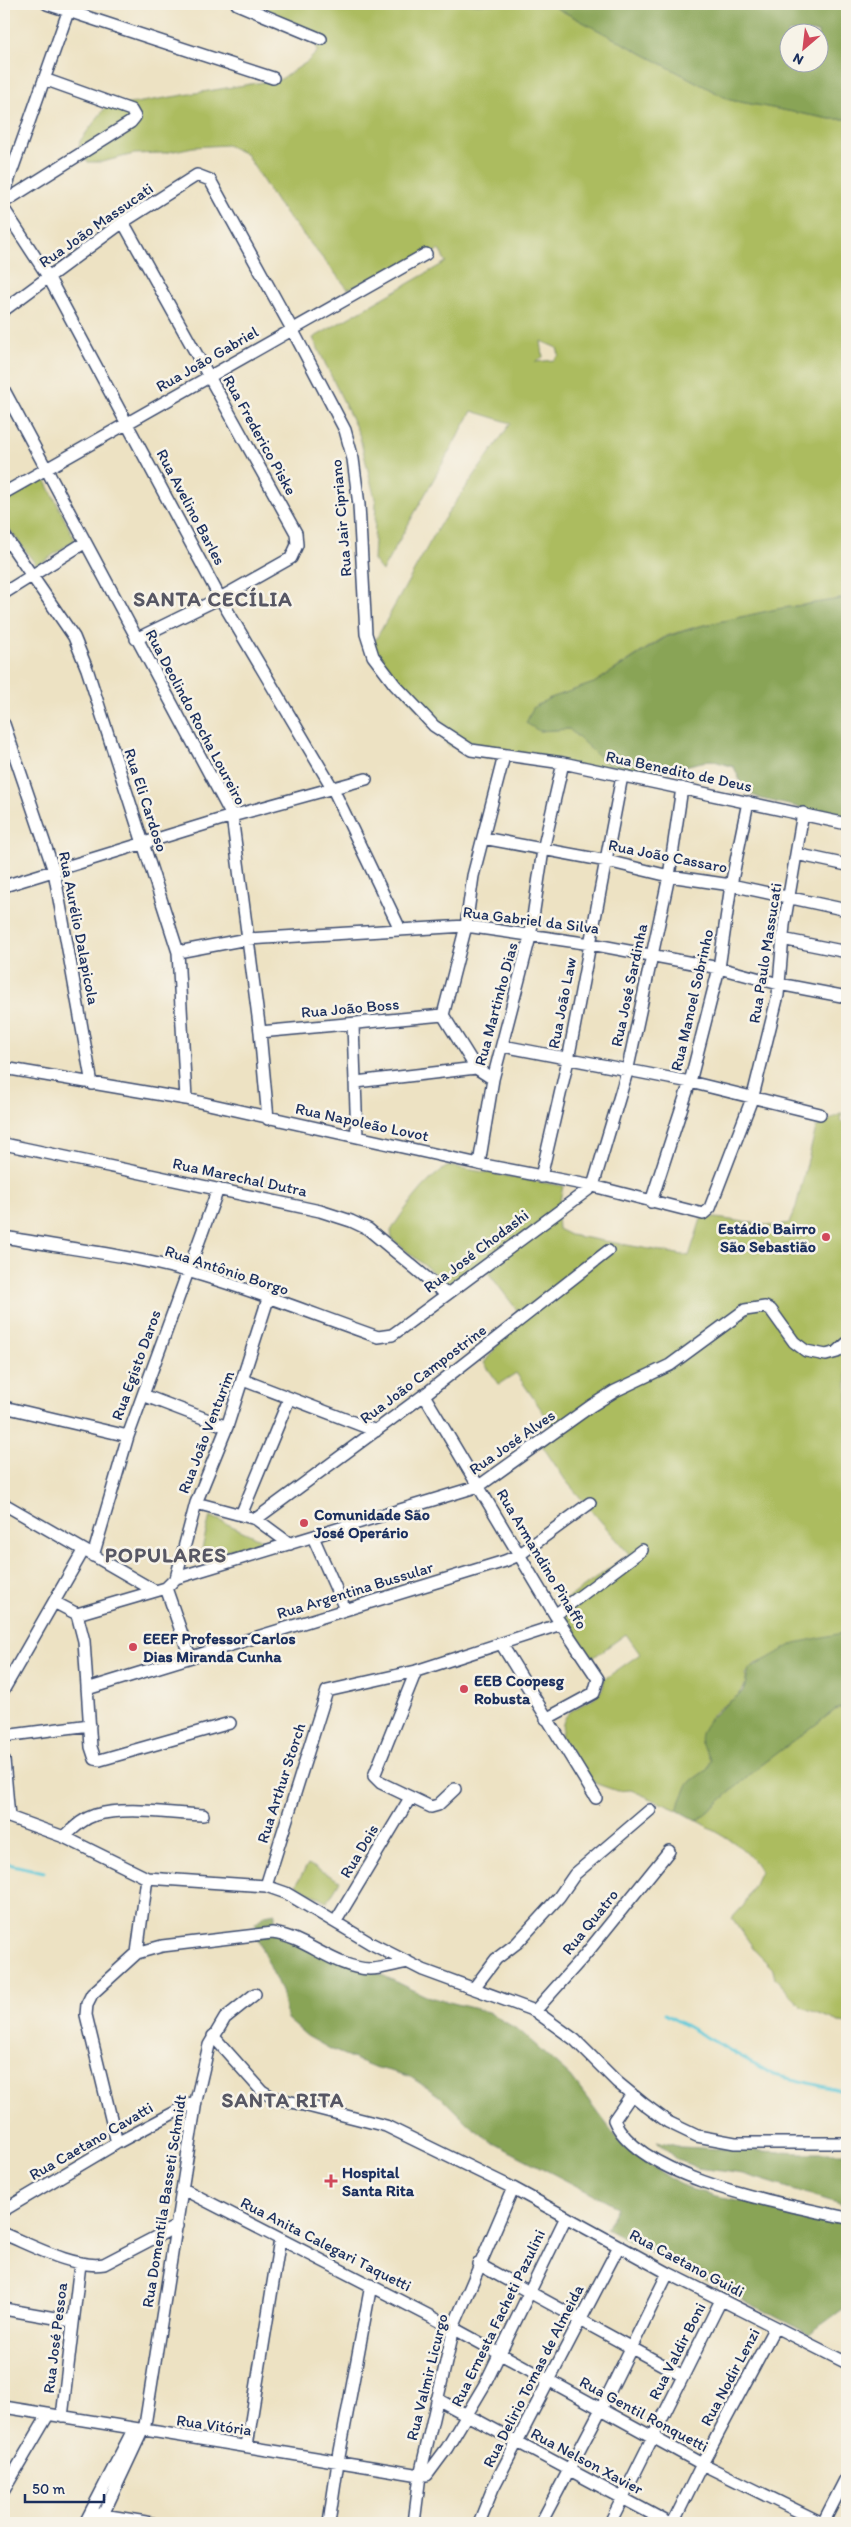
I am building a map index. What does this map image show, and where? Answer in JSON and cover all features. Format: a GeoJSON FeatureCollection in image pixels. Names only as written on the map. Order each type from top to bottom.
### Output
{"type":"FeatureCollection","features":[{"type":"Feature","properties":{"kind":"street"},"geometry":{"type":"LineString","coordinates":[[47,4],[71,8],[273,78]]}},
{"type":"Feature","properties":{"kind":"street"},"geometry":{"type":"LineString","coordinates":[[237,4],[321,39]]}},
{"type":"Feature","properties":{"kind":"street"},"geometry":{"type":"LineString","coordinates":[[4,194],[71,8]]}},
{"type":"Feature","properties":{"kind":"street"},"geometry":{"type":"LineString","coordinates":[[4,202],[131,122],[135,114],[131,110],[44,79]]}},
{"type":"Feature","properties":{"kind":"street"},"geometry":{"type":"LineString","coordinates":[[4,159],[11,172]]}},
{"type":"Feature","properties":{"kind":"street","name":"Rua João Massucati"},"geometry":{"type":"LineString","coordinates":[[4,310],[50,278],[123,222],[197,175],[210,180]]}},
{"type":"Feature","properties":{"kind":"street","name":"Rua Jair Cipriano"},"geometry":{"type":"LineString","coordinates":[[210,180],[344,430],[353,459],[358,505],[366,634],[373,656],[395,685],[434,726],[471,750],[504,756]]}},
{"type":"Feature","properties":{"kind":"street","name":"Rua Avelino Barles"},"geometry":{"type":"LineString","coordinates":[[4,209],[50,278],[220,598],[333,789],[400,929]]}},
{"type":"Feature","properties":{"kind":"street","name":"Rua Frederico Piske"},"geometry":{"type":"LineString","coordinates":[[123,222],[296,532],[297,545],[291,558],[220,598]]}},
{"type":"Feature","properties":{"kind":"street","name":"Rua João Gabriel"},"geometry":{"type":"LineString","coordinates":[[4,493],[426,254]]}},
{"type":"Feature","properties":{"kind":"street","name":"Rua Deolindo Rocha Loureiro"},"geometry":{"type":"LineString","coordinates":[[4,390],[47,469],[84,543],[232,816],[260,1032],[268,1118]]}},
{"type":"Feature","properties":{"kind":"street","name":"Rua Eli Cardoso"},"geometry":{"type":"LineString","coordinates":[[4,535],[33,574],[74,637],[178,952],[186,1098]]}},
{"type":"Feature","properties":{"kind":"street"},"geometry":{"type":"LineString","coordinates":[[4,593],[84,543]]}},
{"type":"Feature","properties":{"kind":"street"},"geometry":{"type":"LineString","coordinates":[[136,639],[220,598]]}},
{"type":"Feature","properties":{"kind":"street","name":"Rua Aurélio Dalapicola"},"geometry":{"type":"LineString","coordinates":[[4,724],[54,871],[92,1084]]}},
{"type":"Feature","properties":{"kind":"street"},"geometry":{"type":"LineString","coordinates":[[493,1079],[476,1068],[443,1015],[466,926],[473,876],[504,756]]}},
{"type":"Feature","properties":{"kind":"street","name":"Rua Benedito de Deus"},"geometry":{"type":"LineString","coordinates":[[504,756],[563,763],[803,813],[847,824]]}},
{"type":"Feature","properties":{"kind":"street","name":"Rua Martinho Dias"},"geometry":{"type":"LineString","coordinates":[[479,1164],[493,1079],[530,937],[543,850],[563,763]]}},
{"type":"Feature","properties":{"kind":"street","name":"Rua João Law"},"geometry":{"type":"LineString","coordinates":[[541,1177],[568,1060],[622,776]]}},
{"type":"Feature","properties":{"kind":"street"},"geometry":{"type":"LineString","coordinates":[[4,886],[232,816],[366,779]]}},
{"type":"Feature","properties":{"kind":"street","name":"Rua José Sardinha"},"geometry":{"type":"LineString","coordinates":[[593,1186],[628,1072],[669,876],[682,788]]}},
{"type":"Feature","properties":{"kind":"street","name":"Rua Manoel Sobrinho"},"geometry":{"type":"LineString","coordinates":[[652,1202],[690,1082],[719,968],[748,802]]}},
{"type":"Feature","properties":{"kind":"street","name":"Rua Paulo Massucati"},"geometry":{"type":"LineString","coordinates":[[710,1208],[753,1096],[779,984],[782,939],[803,813]]}},
{"type":"Feature","properties":{"kind":"street","name":"Rua João Cassaro"},"geometry":{"type":"LineString","coordinates":[[483,838],[607,861],[669,876],[732,885],[847,910]]}},
{"type":"Feature","properties":{"kind":"street"},"geometry":{"type":"LineString","coordinates":[[796,854],[847,865]]}},
{"type":"Feature","properties":{"kind":"street","name":"Rua Gabriel da Silva"},"geometry":{"type":"LineString","coordinates":[[178,952],[247,939],[466,926],[652,955],[719,968],[779,984],[847,997]]}},
{"type":"Feature","properties":{"kind":"street"},"geometry":{"type":"LineString","coordinates":[[782,939],[847,952]]}},
{"type":"Feature","properties":{"kind":"street","name":"Rua João Boss"},"geometry":{"type":"LineString","coordinates":[[260,1032],[353,1025],[443,1015]]}},
{"type":"Feature","properties":{"kind":"street"},"geometry":{"type":"LineString","coordinates":[[353,1025],[356,1137]]}},
{"type":"Feature","properties":{"kind":"street"},"geometry":{"type":"LineString","coordinates":[[503,1046],[628,1072],[690,1082],[820,1114]]}},
{"type":"Feature","properties":{"kind":"street","name":"Rua Napoleão Lovot"},"geometry":{"type":"LineString","coordinates":[[4,1068],[186,1098],[479,1164],[593,1186],[698,1214],[706,1213],[710,1208]]}},
{"type":"Feature","properties":{"kind":"street"},"geometry":{"type":"LineString","coordinates":[[356,1082],[476,1068]]}},
{"type":"Feature","properties":{"kind":"street","name":"Rua Marechal Dutra"},"geometry":{"type":"LineString","coordinates":[[4,1144],[320,1211],[351,1221],[368,1229],[446,1294]]}},
{"type":"Feature","properties":{"kind":"street","name":"Rua José Chodashi"},"geometry":{"type":"LineString","coordinates":[[378,1337],[385,1338],[400,1330],[593,1186]]}},
{"type":"Feature","properties":{"kind":"street","name":"Rua Egisto Daros"},"geometry":{"type":"LineString","coordinates":[[4,1689],[54,1602],[88,1553],[128,1436],[218,1189]]}},
{"type":"Feature","properties":{"kind":"street","name":"Rua Antônio Borgo"},"geometry":{"type":"LineString","coordinates":[[4,1238],[161,1264],[188,1271],[236,1286],[378,1337]]}},
{"type":"Feature","properties":{"kind":"street","name":"Rua João Campostrine"},"geometry":{"type":"LineString","coordinates":[[256,1519],[424,1395],[608,1251]]}},
{"type":"Feature","properties":{"kind":"street","name":"Rua João Venturim"},"geometry":{"type":"LineString","coordinates":[[176,1578],[196,1503],[227,1426],[268,1299]]}},
{"type":"Feature","properties":{"kind":"street","name":"Rua José Alves"},"geometry":{"type":"LineString","coordinates":[[77,1614],[160,1589],[176,1578],[479,1486],[591,1406],[615,1391],[670,1365],[745,1310],[765,1307],[771,1310],[794,1342],[806,1351],[826,1355],[837,1352],[847,1343]]}},
{"type":"Feature","properties":{"kind":"street"},"geometry":{"type":"LineString","coordinates":[[243,1380],[376,1431]]}},
{"type":"Feature","properties":{"kind":"street","name":"Rua Armandino Pinaffo"},"geometry":{"type":"LineString","coordinates":[[424,1395],[558,1620],[595,1674],[598,1683],[594,1693],[546,1719]]}},
{"type":"Feature","properties":{"kind":"street"},"geometry":{"type":"LineString","coordinates":[[143,1396],[227,1426]]}},
{"type":"Feature","properties":{"kind":"street"},"geometry":{"type":"LineString","coordinates":[[241,1515],[289,1399]]}},
{"type":"Feature","properties":{"kind":"street"},"geometry":{"type":"LineString","coordinates":[[4,1407],[128,1436]]}},
{"type":"Feature","properties":{"kind":"street"},"geometry":{"type":"LineString","coordinates":[[196,1503],[256,1519],[290,1544]]}},
{"type":"Feature","properties":{"kind":"street","name":"Rua Argentina Bussular"},"geometry":{"type":"LineString","coordinates":[[87,1689],[505,1561],[519,1555],[590,1504]]}},
{"type":"Feature","properties":{"kind":"street"},"geometry":{"type":"LineString","coordinates":[[5,1507],[88,1553],[160,1589],[190,1657]]}},
{"type":"Feature","properties":{"kind":"street"},"geometry":{"type":"LineString","coordinates":[[313,1537],[345,1609]]}},
{"type":"Feature","properties":{"kind":"street"},"geometry":{"type":"LineString","coordinates":[[455,1789],[435,1806],[427,1806],[379,1782],[374,1775],[416,1670],[502,1645],[558,1620],[642,1550]]}},
{"type":"Feature","properties":{"kind":"street"},"geometry":{"type":"LineString","coordinates":[[54,1602],[77,1614],[84,1641],[92,1757],[100,1760],[230,1723]]}},
{"type":"Feature","properties":{"kind":"street"},"geometry":{"type":"LineString","coordinates":[[502,1645],[596,1798]]}},
{"type":"Feature","properties":{"kind":"street","name":"Rua Arthur Storch"},"geometry":{"type":"LineString","coordinates":[[266,1886],[328,1691],[416,1670]]}},
{"type":"Feature","properties":{"kind":"street"},"geometry":{"type":"LineString","coordinates":[[4,1736],[90,1725]]}},
{"type":"Feature","properties":{"kind":"street"},"geometry":{"type":"LineString","coordinates":[[4,1760],[6,1817],[64,1837],[147,1878],[266,1886],[286,1893],[336,1921],[370,1943],[434,1975],[535,2011],[575,2040],[632,2094],[668,2122],[684,2131],[713,2140],[735,2143],[847,2143]]}},
{"type":"Feature","properties":{"kind":"street","name":"Rua Dois"},"geometry":{"type":"LineString","coordinates":[[336,1921],[410,1798]]}},
{"type":"Feature","properties":{"kind":"street"},"geometry":{"type":"LineString","coordinates":[[474,1988],[496,1959],[517,1943],[559,1897],[575,1874],[650,1810]]}},
{"type":"Feature","properties":{"kind":"street"},"geometry":{"type":"LineString","coordinates":[[64,1837],[81,1822],[94,1816],[111,1813],[203,1815]]}},
{"type":"Feature","properties":{"kind":"street","name":"Rua Quatro"},"geometry":{"type":"LineString","coordinates":[[535,2011],[585,1955],[668,1851]]}},
{"type":"Feature","properties":{"kind":"street"},"geometry":{"type":"LineString","coordinates":[[137,1953],[147,1878]]}},
{"type":"Feature","properties":{"kind":"street"},"geometry":{"type":"LineString","coordinates":[[117,2143],[86,2015],[87,2004],[100,1986],[137,1953],[162,1946],[272,1932],[287,1935],[344,1962],[370,1969],[408,1962]]}},
{"type":"Feature","properties":{"kind":"street","name":"Rua Domentila Basseti Schmidt"},"geometry":{"type":"LineString","coordinates":[[138,2430],[184,2189],[196,2101],[213,2036],[226,2018],[255,1994]]}},
{"type":"Feature","properties":{"kind":"street","name":"Rua Caetano Guidi"},"geometry":{"type":"LineString","coordinates":[[213,2036],[262,2091],[272,2098],[377,2123],[513,2188],[668,2273],[847,2363]]}},
{"type":"Feature","properties":{"kind":"street"},"geometry":{"type":"LineString","coordinates":[[632,2094],[614,2120],[622,2135],[648,2155],[698,2180],[740,2194],[847,2218]]}},
{"type":"Feature","properties":{"kind":"street","name":"Rua Caetano Cavatti"},"geometry":{"type":"LineString","coordinates":[[4,2210],[117,2143],[196,2101]]}},
{"type":"Feature","properties":{"kind":"street","name":"Rua Valmir Licurgo"},"geometry":{"type":"LineString","coordinates":[[414,2523],[420,2476],[453,2328],[478,2264],[513,2188]]}},
{"type":"Feature","properties":{"kind":"street","name":"Rua Anita Calegari Taquetti"},"geometry":{"type":"LineString","coordinates":[[184,2189],[453,2328]]}},
{"type":"Feature","properties":{"kind":"street","name":"Rua Ernesta Facheti Pazulini"},"geometry":{"type":"LineString","coordinates":[[420,2476],[427,2475],[432,2470],[468,2415],[501,2354],[566,2217]]}},
{"type":"Feature","properties":{"kind":"street"},"geometry":{"type":"LineString","coordinates":[[4,2234],[80,2264],[104,2264],[177,2226]]}},
{"type":"Feature","properties":{"kind":"street"},"geometry":{"type":"LineString","coordinates":[[247,2446],[280,2239]]}},
{"type":"Feature","properties":{"kind":"street","name":"Rua Delirio Tomas de Almeida"},"geometry":{"type":"LineString","coordinates":[[479,2523],[487,2501],[619,2246]]}},
{"type":"Feature","properties":{"kind":"street","name":"Rua José Pessoa"},"geometry":{"type":"LineString","coordinates":[[62,2417],[80,2264]]}},
{"type":"Feature","properties":{"kind":"street"},"geometry":{"type":"LineString","coordinates":[[478,2264],[683,2376]]}},
{"type":"Feature","properties":{"kind":"street"},"geometry":{"type":"LineString","coordinates":[[541,2523],[632,2348],[668,2273]]}},
{"type":"Feature","properties":{"kind":"street"},"geometry":{"type":"LineString","coordinates":[[329,2523],[338,2462],[371,2285]]}},
{"type":"Feature","properties":{"kind":"street","name":"Rua Valdir Boni"},"geometry":{"type":"LineString","coordinates":[[610,2523],[721,2300]]}},
{"type":"Feature","properties":{"kind":"street"},"geometry":{"type":"LineString","coordinates":[[4,2309],[72,2321]]}},
{"type":"Feature","properties":{"kind":"street","name":"Rua Nodir Lenzi"},"geometry":{"type":"LineString","coordinates":[[673,2523],[702,2464],[775,2327]]}},
{"type":"Feature","properties":{"kind":"street","name":"Rua Gentil Ronquetti"},"geometry":{"type":"LineString","coordinates":[[453,2328],[702,2464],[823,2523]]}},
{"type":"Feature","properties":{"kind":"street","name":"Rua Nelson Xavier"},"geometry":{"type":"LineString","coordinates":[[437,2399],[669,2523]]}},
{"type":"Feature","properties":{"kind":"street","name":"Rua Vitória"},"geometry":{"type":"LineString","coordinates":[[4,2408],[247,2446],[420,2476]]}},
{"type":"Feature","properties":{"kind":"street"},"geometry":{"type":"LineString","coordinates":[[4,2490],[48,2415]]}},
{"type":"Feature","properties":{"kind":"street"},"geometry":{"type":"LineString","coordinates":[[138,2430],[88,2518],[152,2523]]}},
{"type":"Feature","properties":{"kind":"street"},"geometry":{"type":"LineString","coordinates":[[101,2519],[138,2430]]}},
{"type":"Feature","properties":{"kind":"street"},"geometry":{"type":"LineString","coordinates":[[823,2523],[847,2476]]}},
{"type":"Feature","properties":{"kind":"green space"},"geometry":{"type":"Polygon","coordinates":[[[252,4],[549,4],[730,100],[830,119],[847,119],[847,598],[777,609],[696,627],[666,636],[594,683],[548,699],[533,708],[539,731],[569,729],[610,765],[596,773],[479,756],[448,745],[411,702],[371,648],[439,526],[511,423],[472,411],[382,571],[373,560],[376,503],[359,434],[313,338],[446,262],[439,250],[348,289],[277,203],[246,154],[227,145],[193,147],[164,153],[134,154],[102,162],[88,162],[78,155],[80,141],[105,108],[281,79],[307,62],[317,52],[317,38],[301,26],[252,4]],[[541,341],[543,357],[535,362],[554,360],[559,355],[557,348],[541,341]]]}},
{"type":"Feature","properties":{"kind":"green space"},"geometry":{"type":"Polygon","coordinates":[[[549,4],[847,4],[847,119],[830,119],[730,100],[549,4]]]}},
{"type":"Feature","properties":{"kind":"green space"},"geometry":{"type":"Polygon","coordinates":[[[44,477],[75,540],[37,566],[4,522],[4,504],[44,477]]]}},
{"type":"Feature","properties":{"kind":"green space"},"geometry":{"type":"Polygon","coordinates":[[[847,598],[847,818],[762,799],[745,792],[734,767],[711,760],[653,773],[619,769],[607,764],[569,729],[539,731],[526,723],[533,708],[548,699],[594,683],[666,637],[696,627],[777,609],[847,598]]]}},
{"type":"Feature","properties":{"kind":"green space"},"geometry":{"type":"Polygon","coordinates":[[[842,1113],[840,1120],[847,1128],[847,1632],[755,1664],[746,1674],[746,1683],[743,1689],[738,1695],[719,1708],[709,1720],[701,1742],[711,1760],[708,1769],[692,1780],[677,1810],[631,1790],[617,1791],[597,1784],[582,1770],[561,1738],[563,1722],[566,1716],[572,1710],[596,1696],[601,1691],[603,1680],[640,1654],[626,1634],[591,1659],[556,1612],[559,1605],[629,1554],[566,1481],[537,1438],[552,1425],[516,1373],[499,1384],[484,1363],[515,1322],[517,1310],[487,1271],[452,1288],[392,1239],[391,1231],[425,1185],[441,1170],[449,1166],[563,1186],[557,1215],[558,1229],[570,1235],[689,1256],[702,1216],[773,1226],[789,1223],[796,1207],[816,1128],[842,1113]]]}},
{"type":"Feature","properties":{"kind":"green space"},"geometry":{"type":"Polygon","coordinates":[[[210,1516],[264,1541],[200,1557],[210,1516]]]}},
{"type":"Feature","properties":{"kind":"green space"},"geometry":{"type":"Polygon","coordinates":[[[847,1632],[847,1706],[835,1710],[759,1767],[697,1821],[677,1810],[687,1786],[692,1780],[708,1769],[711,1760],[701,1743],[701,1735],[704,1728],[716,1713],[744,1691],[749,1669],[795,1643],[847,1632]]]}},
{"type":"Feature","properties":{"kind":"green space"},"geometry":{"type":"Polygon","coordinates":[[[847,1706],[847,2023],[839,2022],[802,2007],[775,1978],[773,1969],[758,1954],[732,1918],[744,1905],[760,1871],[755,1862],[733,1841],[697,1821],[759,1767],[835,1710],[847,1706]]]}},
{"type":"Feature","properties":{"kind":"green space"},"geometry":{"type":"Polygon","coordinates":[[[308,1864],[340,1881],[327,1902],[296,1885],[308,1864]]]}},
{"type":"Feature","properties":{"kind":"green space"},"geometry":{"type":"Polygon","coordinates":[[[275,1913],[275,1926],[278,1931],[302,1937],[426,1996],[488,2012],[520,2031],[571,2077],[624,2147],[677,2183],[690,2189],[716,2196],[816,2214],[847,2222],[847,2306],[809,2334],[606,2229],[617,2207],[492,2142],[468,2124],[441,2097],[409,2076],[374,2067],[332,2050],[307,2036],[287,2019],[281,1991],[258,1940],[255,1923],[265,1915],[275,1913]]]}},
{"type":"Feature","properties":{"kind":"green space"},"geometry":{"type":"Polygon","coordinates":[[[657,2141],[681,2147],[801,2153],[847,2153],[847,2206],[743,2174],[698,2168],[678,2160],[657,2141]]]}},
{"type":"Feature","properties":{"kind":"waterway"},"geometry":{"type":"LineString","coordinates":[[4,1863],[44,1872]]}},
{"type":"Feature","properties":{"kind":"waterway"},"geometry":{"type":"LineString","coordinates":[[665,2014],[774,2075],[847,2092]]}},
{"type":"Feature","properties":{"kind":"place","name":"Estádio Bairro São Sebastião"},"geometry":{"type":"Point","coordinates":[826,1237]}},
{"type":"Feature","properties":{"kind":"place","name":"Comunidade São José Operário"},"geometry":{"type":"Point","coordinates":[304,1523]}},
{"type":"Feature","properties":{"kind":"place","name":"EEEF Professor Carlos Dias Miranda Cunha"},"geometry":{"type":"Point","coordinates":[133,1647]}},
{"type":"Feature","properties":{"kind":"place","name":"EEB Coopesg Robusta"},"geometry":{"type":"Point","coordinates":[464,1689]}},
{"type":"Feature","properties":{"kind":"place","name":"Hospital Santa Rita"},"geometry":{"type":"Point","coordinates":[331,2181]}},
{"type":"Feature","properties":{"kind":"district","name":"SANTA CECÍLIA"},"geometry":{"type":"Point","coordinates":[213,598]}},
{"type":"Feature","properties":{"kind":"district","name":"POPULARES"},"geometry":{"type":"Point","coordinates":[166,1554]}},
{"type":"Feature","properties":{"kind":"district","name":"SANTA RITA"},"geometry":{"type":"Point","coordinates":[283,2099]}}]}
